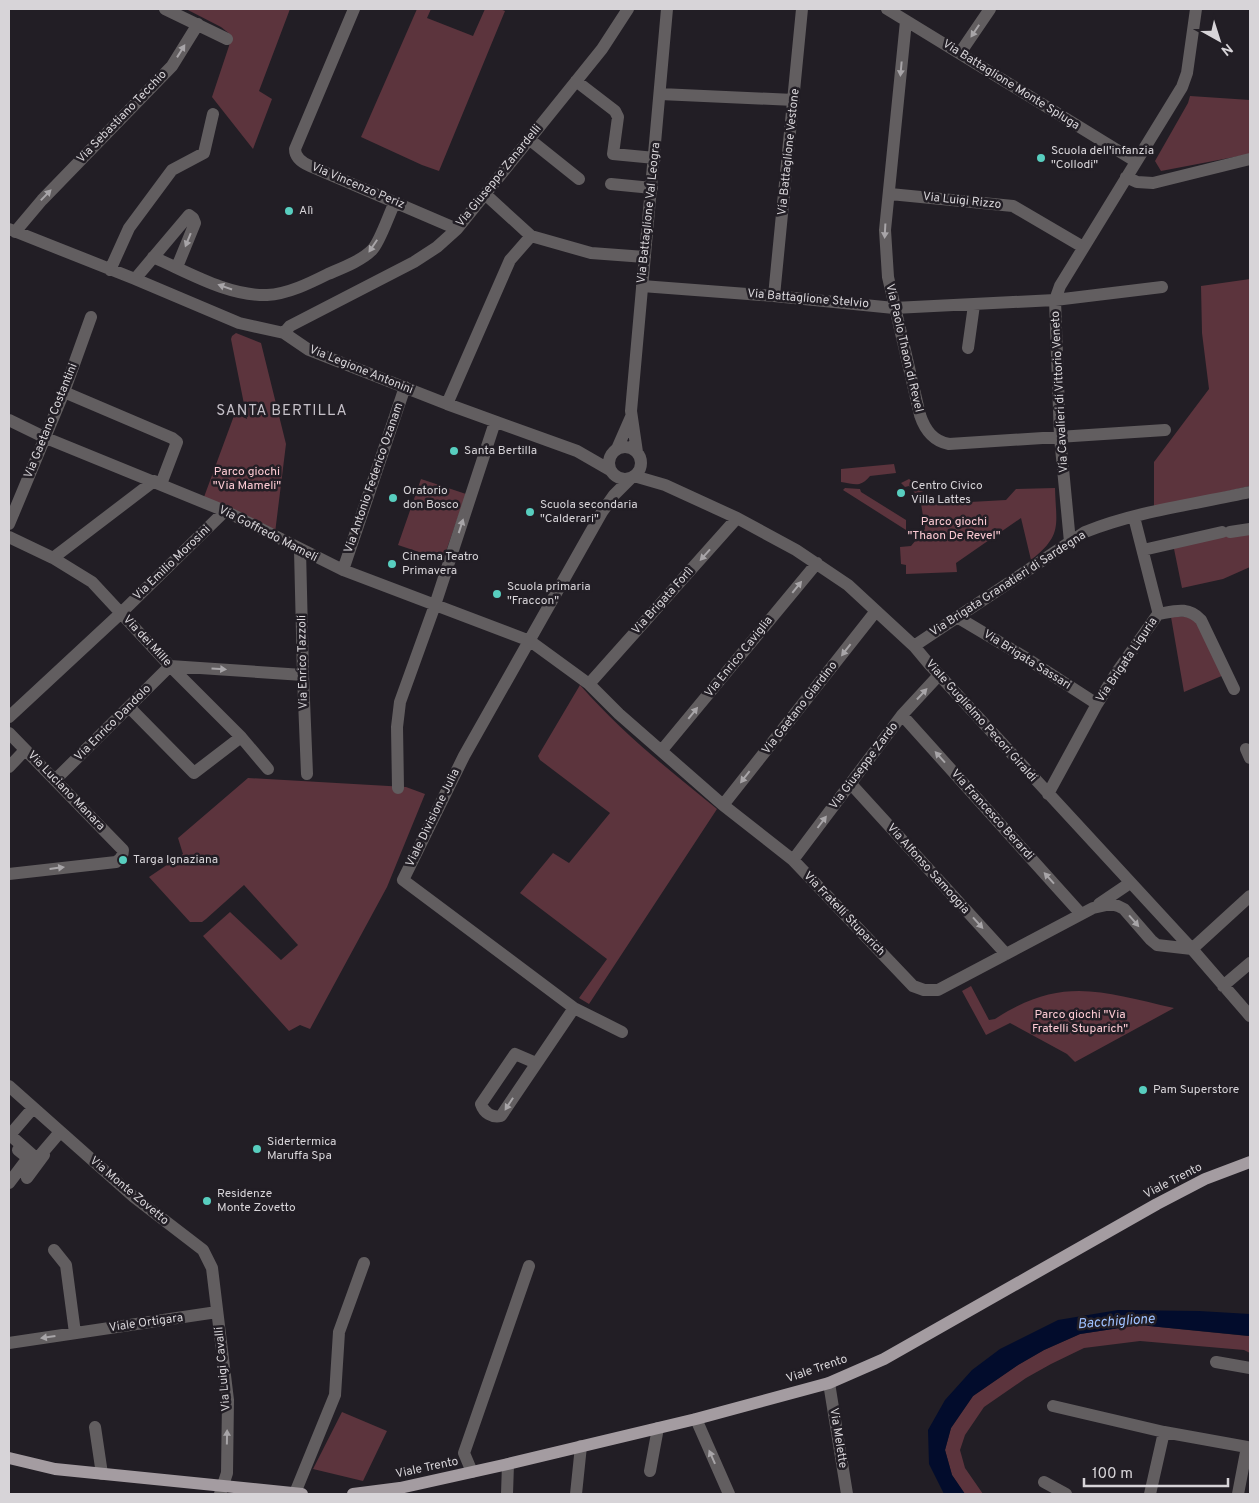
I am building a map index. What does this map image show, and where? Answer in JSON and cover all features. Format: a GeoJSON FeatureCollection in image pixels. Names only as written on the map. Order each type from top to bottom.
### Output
{"type":"FeatureCollection","features":[{"type":"Feature","properties":{"kind":"main road","name":"Viale Trento"},"geometry":{"type":"LineString","coordinates":[[353,1494],[393,1492],[696,1419],[829,1382],[884,1359],[1205,1179],[1250,1162]]}},
{"type":"Feature","properties":{"kind":"main road"},"geometry":{"type":"LineString","coordinates":[[9,1458],[55,1469],[222,1490],[298,1494]]}},
{"type":"Feature","properties":{"kind":"street"},"geometry":{"type":"LineString","coordinates":[[165,9],[227,39]]}},
{"type":"Feature","properties":{"kind":"street","name":"Via Vincenzo Periz"},"geometry":{"type":"LineString","coordinates":[[354,9],[295,149],[295,153],[303,162],[310,166],[457,229]]}},
{"type":"Feature","properties":{"kind":"street","name":"Via Giuseppe Zanardelli"},"geometry":{"type":"LineString","coordinates":[[284,333],[290,326],[414,262],[437,247],[457,229],[602,49],[628,9]]}},
{"type":"Feature","properties":{"kind":"street","name":"Via Battaglione Val Leogra"},"geometry":{"type":"LineString","coordinates":[[639,457],[631,417],[668,9]]}},
{"type":"Feature","properties":{"kind":"street","name":"Via Battaglione Vestone"},"geometry":{"type":"LineString","coordinates":[[774,296],[802,9]]}},
{"type":"Feature","properties":{"kind":"street","name":"Via Battaglione Monte Spluga"},"geometry":{"type":"LineString","coordinates":[[887,9],[1135,161]]}},
{"type":"Feature","properties":{"kind":"street"},"geometry":{"type":"LineString","coordinates":[[960,53],[990,9]]}},
{"type":"Feature","properties":{"kind":"street","name":"Via Cavalieri di Vittorio Veneto"},"geometry":{"type":"LineString","coordinates":[[1070,542],[1060,437],[1055,300],[1060,286],[1083,247],[1135,161],[1172,105],[1187,73],[1196,9]]}},
{"type":"Feature","properties":{"kind":"street","name":"Via Paolo Thaon di Revel"},"geometry":{"type":"LineString","coordinates":[[906,21],[885,230],[885,253],[894,308],[924,427],[939,442],[948,444],[1165,430]]}},
{"type":"Feature","properties":{"kind":"street","name":"Via Sebastiano Tecchio"},"geometry":{"type":"LineString","coordinates":[[12,231],[172,66],[198,24]]}},
{"type":"Feature","properties":{"kind":"street"},"geometry":{"type":"LineString","coordinates":[[576,81],[615,111],[618,117],[613,154],[655,158]]}},
{"type":"Feature","properties":{"kind":"street"},"geometry":{"type":"LineString","coordinates":[[660,94],[794,100]]}},
{"type":"Feature","properties":{"kind":"street"},"geometry":{"type":"LineString","coordinates":[[110,270],[128,228],[172,170],[204,153],[212,114]]}},
{"type":"Feature","properties":{"kind":"street"},"geometry":{"type":"LineString","coordinates":[[529,139],[579,179]]}},
{"type":"Feature","properties":{"kind":"street"},"geometry":{"type":"LineString","coordinates":[[1126,177],[1137,182],[1153,183],[1250,159]]}},
{"type":"Feature","properties":{"kind":"street"},"geometry":{"type":"LineString","coordinates":[[611,184],[652,188]]}},
{"type":"Feature","properties":{"kind":"street"},"geometry":{"type":"LineString","coordinates":[[486,194],[531,236],[591,253],[645,257]]}},
{"type":"Feature","properties":{"kind":"street","name":"Via Luigi Rizzo"},"geometry":{"type":"LineString","coordinates":[[890,194],[1013,206],[1083,247]]}},
{"type":"Feature","properties":{"kind":"street"},"geometry":{"type":"LineString","coordinates":[[153,257],[225,288],[249,294],[269,295],[284,292],[347,266],[372,250],[394,202]]}},
{"type":"Feature","properties":{"kind":"street"},"geometry":{"type":"LineString","coordinates":[[135,279],[189,215],[195,223],[177,267]]}},
{"type":"Feature","properties":{"kind":"street","name":"Via Legione Antonini"},"geometry":{"type":"LineString","coordinates":[[12,231],[135,279],[239,323],[284,333],[309,350],[447,404],[577,451],[612,472]]}},
{"type":"Feature","properties":{"kind":"street"},"geometry":{"type":"LineString","coordinates":[[447,404],[510,260],[531,236]]}},
{"type":"Feature","properties":{"kind":"street","name":"Via Battaglione Stelvio"},"geometry":{"type":"LineString","coordinates":[[642,286],[774,296],[894,308],[1055,300],[1162,287]]}},
{"type":"Feature","properties":{"kind":"street"},"geometry":{"type":"LineString","coordinates":[[968,348],[974,305]]}},
{"type":"Feature","properties":{"kind":"street","name":"Via Gaetano Costantini"},"geometry":{"type":"LineString","coordinates":[[9,524],[46,438],[91,317]]}},
{"type":"Feature","properties":{"kind":"street","name":"Via Antonio Federico Ozanam"},"geometry":{"type":"LineString","coordinates":[[343,570],[404,387]]}},
{"type":"Feature","properties":{"kind":"street"},"geometry":{"type":"LineString","coordinates":[[53,558],[158,482],[177,442],[172,438],[64,392]]}},
{"type":"Feature","properties":{"kind":"street","name":"Via Battaglione Val Leogra"},"geometry":{"type":"LineString","coordinates":[[615,451],[631,417]]}},
{"type":"Feature","properties":{"kind":"street","name":"Via Goffredo Mameli"},"geometry":{"type":"LineString","coordinates":[[9,420],[46,438],[158,482],[225,511],[343,570],[530,641]]}},
{"type":"Feature","properties":{"kind":"street"},"geometry":{"type":"LineString","coordinates":[[398,788],[397,727],[400,702],[435,606],[495,422]]}},
{"type":"Feature","properties":{"kind":"street"},"geometry":{"type":"LineString","coordinates":[[628,447],[639,457],[640,470],[633,477],[621,479],[612,472],[609,461],[615,451],[628,447]]}},
{"type":"Feature","properties":{"kind":"street","name":"Via Legione Antonini"},"geometry":{"type":"LineString","coordinates":[[577,451],[615,451]]}},
{"type":"Feature","properties":{"kind":"street","name":"Viale Guglielmo Pecori Giraldi"},"geometry":{"type":"LineString","coordinates":[[639,457],[665,485]]}},
{"type":"Feature","properties":{"kind":"street","name":"Viale Divisione Julia"},"geometry":{"type":"LineString","coordinates":[[602,512],[612,472]]}},
{"type":"Feature","properties":{"kind":"street","name":"Viale Guglielmo Pecori Giraldi"},"geometry":{"type":"LineString","coordinates":[[633,477],[665,485],[737,518],[796,550],[848,585],[914,646],[1192,949],[1250,1016]]}},
{"type":"Feature","properties":{"kind":"street","name":"Viale Divisione Julia"},"geometry":{"type":"LineString","coordinates":[[574,1008],[403,880],[464,756],[602,512],[614,495],[633,477]]}},
{"type":"Feature","properties":{"kind":"street","name":"Via Brigata Granatieri di Sardegna"},"geometry":{"type":"LineString","coordinates":[[914,646],[1085,532],[1134,518],[1250,492]]}},
{"type":"Feature","properties":{"kind":"street","name":"Via Emilio Morosini"},"geometry":{"type":"LineString","coordinates":[[9,717],[121,613],[225,511]]}},
{"type":"Feature","properties":{"kind":"street","name":"Via Brigata Forlì"},"geometry":{"type":"LineString","coordinates":[[589,684],[737,518]]}},
{"type":"Feature","properties":{"kind":"street","name":"Via Brigata Liguria"},"geometry":{"type":"LineString","coordinates":[[1048,794],[1097,704],[1158,614],[1134,518]]}},
{"type":"Feature","properties":{"kind":"street"},"geometry":{"type":"LineString","coordinates":[[1143,550],[1226,532],[1250,529]]}},
{"type":"Feature","properties":{"kind":"street","name":"Via dei Mille"},"geometry":{"type":"LineString","coordinates":[[9,538],[53,558],[92,582],[170,666],[240,737],[268,769]]}},
{"type":"Feature","properties":{"kind":"street","name":"Via Enrico Tazzoli"},"geometry":{"type":"LineString","coordinates":[[300,550],[302,676],[307,774]]}},
{"type":"Feature","properties":{"kind":"street","name":"Via Enrico Caviglia"},"geometry":{"type":"LineString","coordinates":[[662,750],[817,563]]}},
{"type":"Feature","properties":{"kind":"street"},"geometry":{"type":"LineString","coordinates":[[1158,614],[1186,610],[1194,613],[1201,620],[1234,689]]}},
{"type":"Feature","properties":{"kind":"street","name":"Via Gaetano Giardino"},"geometry":{"type":"LineString","coordinates":[[723,805],[876,611]]}},
{"type":"Feature","properties":{"kind":"street","name":"Via Brigata Sassari"},"geometry":{"type":"LineString","coordinates":[[957,617],[1026,658],[1097,704]]}},
{"type":"Feature","properties":{"kind":"street","name":"Via Fratelli Stuparich"},"geometry":{"type":"LineString","coordinates":[[530,641],[589,684],[619,714],[723,805],[793,860],[913,986],[924,990],[938,990],[1093,908],[1112,904],[1124,909],[1151,940],[1157,944],[1192,949]]}},
{"type":"Feature","properties":{"kind":"street"},"geometry":{"type":"LineString","coordinates":[[170,666],[302,676]]}},
{"type":"Feature","properties":{"kind":"street","name":"Via Enrico Dandolo"},"geometry":{"type":"LineString","coordinates":[[55,780],[170,666]]}},
{"type":"Feature","properties":{"kind":"street","name":"Via Giuseppe Zardo"},"geometry":{"type":"LineString","coordinates":[[793,860],[902,715],[939,675]]}},
{"type":"Feature","properties":{"kind":"street"},"geometry":{"type":"LineString","coordinates":[[129,707],[194,773],[240,737]]}},
{"type":"Feature","properties":{"kind":"street","name":"Via Francesco Berardi"},"geometry":{"type":"LineString","coordinates":[[902,715],[1081,914]]}},
{"type":"Feature","properties":{"kind":"street","name":"Via Luciano Manara"},"geometry":{"type":"LineString","coordinates":[[9,733],[123,850],[122,856],[116,862],[9,874]]}},
{"type":"Feature","properties":{"kind":"street"},"geometry":{"type":"LineString","coordinates":[[9,767],[26,750]]}},
{"type":"Feature","properties":{"kind":"street","name":"Via Alfonso Samoggia"},"geometry":{"type":"LineString","coordinates":[[851,784],[1006,954]]}},
{"type":"Feature","properties":{"kind":"street"},"geometry":{"type":"LineString","coordinates":[[1093,908],[1130,883]]}},
{"type":"Feature","properties":{"kind":"street"},"geometry":{"type":"LineString","coordinates":[[1192,949],[1250,896]]}},
{"type":"Feature","properties":{"kind":"street"},"geometry":{"type":"LineString","coordinates":[[1223,986],[1250,963]]}},
{"type":"Feature","properties":{"kind":"street"},"geometry":{"type":"LineString","coordinates":[[536,1063],[515,1054],[481,1104],[483,1109],[488,1114],[501,1116],[574,1008],[622,1032]]}},
{"type":"Feature","properties":{"kind":"street","name":"Via Monte Zovetto"},"geometry":{"type":"LineString","coordinates":[[9,1086],[134,1197],[203,1250],[212,1268],[217,1312]]}},
{"type":"Feature","properties":{"kind":"street"},"geometry":{"type":"LineString","coordinates":[[9,1137],[33,1108]]}},
{"type":"Feature","properties":{"kind":"street"},"geometry":{"type":"LineString","coordinates":[[9,1137],[37,1159],[61,1133]]}},
{"type":"Feature","properties":{"kind":"street"},"geometry":{"type":"LineString","coordinates":[[26,1178],[61,1133]]}},
{"type":"Feature","properties":{"kind":"street"},"geometry":{"type":"LineString","coordinates":[[9,1137],[28,1158],[9,1183]]}},
{"type":"Feature","properties":{"kind":"street"},"geometry":{"type":"LineString","coordinates":[[9,1189],[12,1191],[9,1195]]}},
{"type":"Feature","properties":{"kind":"street"},"geometry":{"type":"LineString","coordinates":[[54,1250],[66,1265],[75,1333]]}},
{"type":"Feature","properties":{"kind":"street"},"geometry":{"type":"LineString","coordinates":[[298,1494],[335,1395],[339,1332],[364,1263]]}},
{"type":"Feature","properties":{"kind":"street"},"geometry":{"type":"LineString","coordinates":[[472,1472],[464,1453],[529,1266]]}},
{"type":"Feature","properties":{"kind":"street","name":"Viale Ortigara"},"geometry":{"type":"LineString","coordinates":[[9,1343],[217,1312]]}},
{"type":"Feature","properties":{"kind":"street","name":"Via Luigi Cavalli"},"geometry":{"type":"LineString","coordinates":[[217,1312],[228,1400],[227,1474],[222,1490]]}},
{"type":"Feature","properties":{"kind":"street"},"geometry":{"type":"LineString","coordinates":[[1216,1362],[1250,1368]]}},
{"type":"Feature","properties":{"kind":"street","name":"Via Melette"},"geometry":{"type":"LineString","coordinates":[[829,1382],[847,1494]]}},
{"type":"Feature","properties":{"kind":"street"},"geometry":{"type":"LineString","coordinates":[[1053,1406],[1164,1432],[1249,1444],[1238,1494]]}},
{"type":"Feature","properties":{"kind":"street"},"geometry":{"type":"LineString","coordinates":[[696,1419],[729,1494]]}},
{"type":"Feature","properties":{"kind":"street"},"geometry":{"type":"LineString","coordinates":[[95,1427],[102,1474]]}},
{"type":"Feature","properties":{"kind":"street"},"geometry":{"type":"LineString","coordinates":[[650,1471],[658,1428]]}},
{"type":"Feature","properties":{"kind":"street"},"geometry":{"type":"LineString","coordinates":[[1150,1494],[1164,1432]]}},
{"type":"Feature","properties":{"kind":"street"},"geometry":{"type":"LineString","coordinates":[[576,1494],[581,1446]]}},
{"type":"Feature","properties":{"kind":"street"},"geometry":{"type":"LineString","coordinates":[[507,1494],[508,1464]]}},
{"type":"Feature","properties":{"kind":"street"},"geometry":{"type":"LineString","coordinates":[[1044,1482],[1066,1494]]}},
{"type":"Feature","properties":{"kind":"green space"},"geometry":{"type":"Polygon","coordinates":[[[186,9],[290,9],[259,91],[272,99],[253,149],[212,97],[231,35],[221,27],[186,9]]]}},
{"type":"Feature","properties":{"kind":"green space"},"geometry":{"type":"Polygon","coordinates":[[[417,9],[431,9],[427,18],[473,36],[485,9],[505,11],[439,171],[361,137],[417,9]]]}},
{"type":"Feature","properties":{"kind":"green space"},"geometry":{"type":"Polygon","coordinates":[[[1190,96],[1250,100],[1250,154],[1161,171],[1155,161],[1188,103],[1190,96]]]}},
{"type":"Feature","properties":{"kind":"green space"},"geometry":{"type":"Polygon","coordinates":[[[1250,279],[1250,486],[1154,508],[1154,462],[1209,389],[1202,333],[1201,286],[1250,279]]]}},
{"type":"Feature","properties":{"kind":"green space","name":"Parco giochi \"Via Mameli\""},"geometry":{"type":"Polygon","coordinates":[[[236,333],[261,343],[286,444],[275,533],[204,497],[235,413],[247,419],[231,339],[236,333]]]}},
{"type":"Feature","properties":{"kind":"green space"},"geometry":{"type":"Polygon","coordinates":[[[894,464],[896,473],[870,476],[860,484],[841,482],[841,469],[894,464]]]}},
{"type":"Feature","properties":{"kind":"green space"},"geometry":{"type":"Polygon","coordinates":[[[421,479],[466,494],[443,560],[398,545],[421,479]]]}},
{"type":"Feature","properties":{"kind":"green space"},"geometry":{"type":"Polygon","coordinates":[[[909,479],[924,490],[915,493],[909,486],[905,487],[901,483],[909,479]]]}},
{"type":"Feature","properties":{"kind":"green space"},"geometry":{"type":"Polygon","coordinates":[[[845,488],[860,489],[861,492],[906,520],[906,530],[843,490],[845,488]]]}},
{"type":"Feature","properties":{"kind":"green space","name":"Parco giochi \"Thaon De Revel\""},"geometry":{"type":"Polygon","coordinates":[[[1055,488],[1056,520],[1053,536],[1031,560],[1021,518],[956,563],[957,572],[906,574],[906,565],[901,564],[900,547],[911,546],[925,529],[920,497],[930,494],[932,500],[946,499],[970,502],[1006,500],[1016,489],[1055,488]]]}},
{"type":"Feature","properties":{"kind":"green space"},"geometry":{"type":"Polygon","coordinates":[[[1250,528],[1250,567],[1223,579],[1182,588],[1173,544],[1250,528]]]}},
{"type":"Feature","properties":{"kind":"green space"},"geometry":{"type":"Polygon","coordinates":[[[1194,616],[1224,675],[1184,692],[1171,617],[1194,616]]]}},
{"type":"Feature","properties":{"kind":"green space"},"geometry":{"type":"Polygon","coordinates":[[[580,685],[629,735],[717,809],[589,1004],[579,998],[607,959],[520,893],[553,853],[569,863],[610,813],[540,760],[538,756],[580,685]]]}},
{"type":"Feature","properties":{"kind":"green space"},"geometry":{"type":"Polygon","coordinates":[[[248,778],[406,787],[425,794],[387,887],[310,1029],[300,1025],[289,1031],[203,936],[230,912],[281,960],[298,945],[244,885],[202,922],[190,922],[149,877],[183,854],[178,838],[248,778]]]}},
{"type":"Feature","properties":{"kind":"green space","name":"Parco giochi \"Via Fratelli Stuparich\""},"geometry":{"type":"Polygon","coordinates":[[[971,986],[989,1020],[995,1019],[1019,1005],[1041,996],[1062,992],[1104,993],[1174,1008],[1075,1062],[1067,1054],[1010,1023],[986,1035],[962,991],[971,986]]]}},
{"type":"Feature","properties":{"kind":"green space"},"geometry":{"type":"Polygon","coordinates":[[[1139,1325],[1250,1336],[1250,1353],[1244,1350],[1140,1341],[1084,1348],[1051,1364],[1026,1378],[984,1407],[965,1435],[960,1450],[965,1468],[983,1494],[965,1494],[952,1475],[945,1450],[951,1428],[973,1396],[1018,1365],[1044,1350],[1080,1334],[1139,1325]]]}},
{"type":"Feature","properties":{"kind":"green space"},"geometry":{"type":"Polygon","coordinates":[[[342,1412],[387,1431],[363,1481],[313,1469],[342,1412]]]}},
{"type":"Feature","properties":{"kind":"water","name":"Bacchiglione"},"geometry":{"type":"Polygon","coordinates":[[[1118,1310],[1250,1314],[1250,1336],[1139,1325],[1080,1334],[1044,1350],[1018,1365],[973,1396],[951,1428],[945,1450],[952,1475],[965,1494],[944,1494],[929,1464],[928,1430],[945,1400],[972,1370],[1000,1349],[1058,1320],[1118,1310]]]}},
{"type":"Feature","properties":{"kind":"place","name":"Scuola dell'infanzia \"Collodi\""},"geometry":{"type":"Point","coordinates":[1041,158]}},
{"type":"Feature","properties":{"kind":"place","name":"Alì"},"geometry":{"type":"Point","coordinates":[289,211]}},
{"type":"Feature","properties":{"kind":"place","name":"Santa Bertilla"},"geometry":{"type":"Point","coordinates":[454,451]}},
{"type":"Feature","properties":{"kind":"place","name":"Centro Civico Villa Lattes"},"geometry":{"type":"Point","coordinates":[901,493]}},
{"type":"Feature","properties":{"kind":"place","name":"Oratorio don Bosco"},"geometry":{"type":"Point","coordinates":[393,498]}},
{"type":"Feature","properties":{"kind":"place","name":"Scuola secondaria \"Calderari\""},"geometry":{"type":"Point","coordinates":[530,512]}},
{"type":"Feature","properties":{"kind":"place","name":"Cinema Teatro Primavera"},"geometry":{"type":"Point","coordinates":[392,564]}},
{"type":"Feature","properties":{"kind":"place","name":"Scuola primaria \"Fraccon\""},"geometry":{"type":"Point","coordinates":[497,594]}},
{"type":"Feature","properties":{"kind":"place","name":"Targa Ignaziana"},"geometry":{"type":"Point","coordinates":[123,860]}},
{"type":"Feature","properties":{"kind":"place","name":"Pam Superstore"},"geometry":{"type":"Point","coordinates":[1143,1090]}},
{"type":"Feature","properties":{"kind":"place","name":"Sidertermica Maruffa Spa"},"geometry":{"type":"Point","coordinates":[257,1149]}},
{"type":"Feature","properties":{"kind":"place","name":"Residenze Monte Zovetto"},"geometry":{"type":"Point","coordinates":[207,1201]}},
{"type":"Feature","properties":{"kind":"district","name":"SANTA BERTILLA"},"geometry":{"type":"Point","coordinates":[282,411]}}]}
